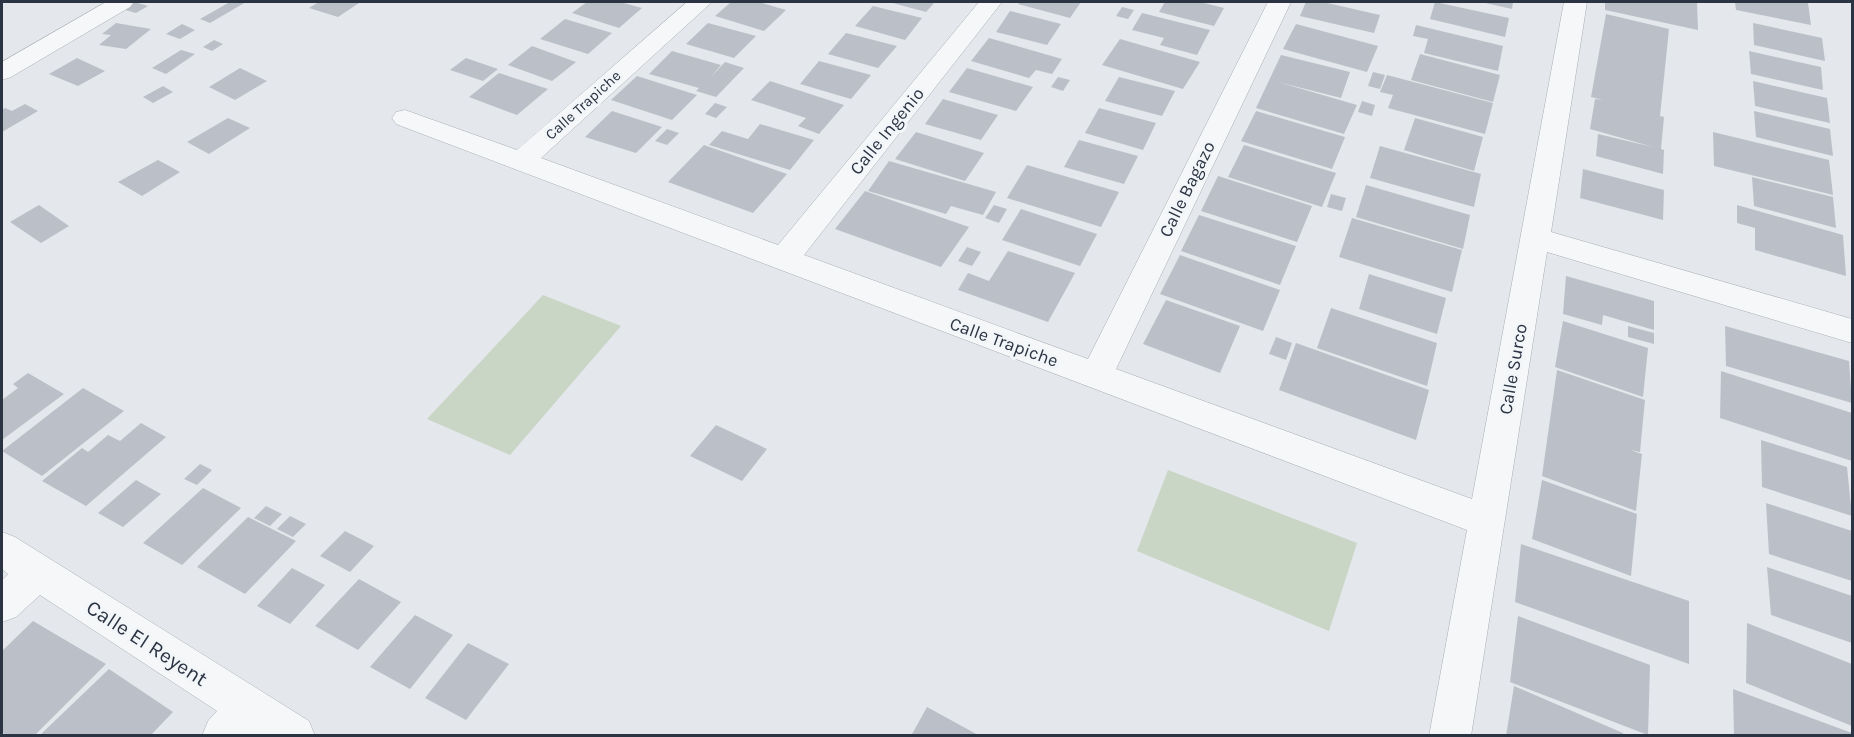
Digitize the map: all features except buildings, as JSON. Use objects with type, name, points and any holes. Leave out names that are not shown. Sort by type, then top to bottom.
[{"type":"street","points":[[2,72],[122,2]]},
{"type":"street","name":"Calle Trapiche","points":[[521,161],[700,2]]},
{"type":"street","name":"Calle Ingenio","points":[[783,260],[991,2]]},
{"type":"street","name":"Calle Bagazo","points":[[1096,376],[1280,2]]},
{"type":"street","name":"Calle Surco","points":[[1450,735],[1575,2]]},
{"type":"street","name":"Calle Trapiche","points":[[405,118],[1487,521]]},
{"type":"street","points":[[1535,238],[1852,331]]},
{"type":"street","name":"Calle El Reyent","points":[[2,549],[38,572],[236,722],[294,735]]},
{"type":"street","points":[[2,604],[38,572]]},
{"type":"green space","points":[[543,295],[621,326],[510,455],[427,419]]},
{"type":"green space","points":[[1168,470],[1357,543],[1329,631],[1137,551]]}]
